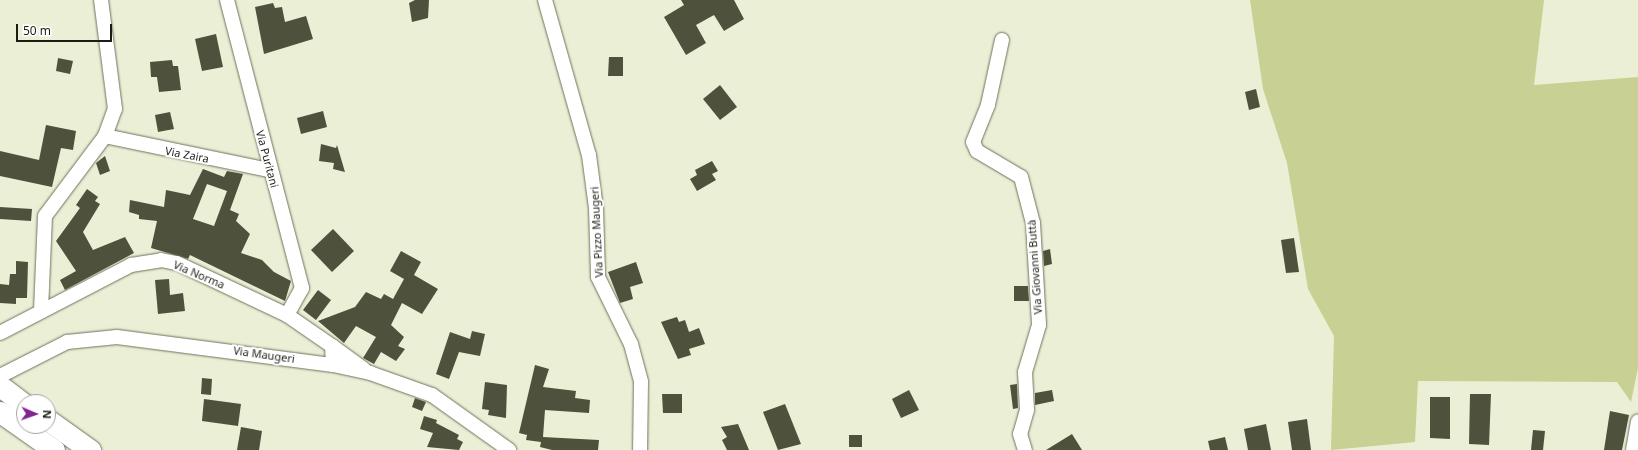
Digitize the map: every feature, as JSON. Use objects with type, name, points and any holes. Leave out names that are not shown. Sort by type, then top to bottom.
[{"type":"highway","points":[[2,380],[16,395]]},
{"type":"highway","points":[[0,412],[54,450]]},
{"type":"highway","points":[[56,426],[90,450]]},
{"type":"street","points":[[41,311],[45,216],[105,136],[116,109],[101,0]]},
{"type":"street","name":"Via Puritani","points":[[227,0],[269,170],[302,288],[287,316]]},
{"type":"street","name":"Via Pizzo Maugeri","points":[[545,0],[589,154],[596,208],[598,277],[631,344],[640,375],[638,446]]},
{"type":"street","name":"Via Giovanni Buttà","points":[[1002,40],[988,105],[973,142],[977,151],[1021,177],[1033,222],[1039,325],[1025,372],[1027,410],[1020,434],[1025,450]]},
{"type":"street","name":"Via Zaira","points":[[105,136],[269,170]]},
{"type":"street","name":"Via Norma","points":[[0,333],[131,265],[161,260],[177,263],[287,316],[370,373]]},
{"type":"street","name":"Via Maugeri","points":[[2,380],[67,342],[117,336],[333,365],[370,373],[452,406],[510,450]]},
{"type":"street","points":[[332,346],[333,365]]},
{"type":"street","points":[[1633,450],[1638,421]]},
{"type":"green space","points":[[1250,0],[1544,0],[1534,85],[1638,77],[1638,368],[1631,402],[1617,382],[1418,381],[1415,442],[1331,450],[1334,336],[1308,289],[1287,163],[1263,89]]},
{"type":"building","points":[[415,0],[429,0],[428,18],[412,22],[409,3]]},
{"type":"building","points":[[681,0],[734,0],[744,19],[724,31],[714,15],[696,25],[706,43],[686,55],[664,17],[684,5]]},
{"type":"building","points":[[273,3],[275,8],[282,7],[285,22],[306,16],[313,39],[264,54],[255,7]]},
{"type":"building","points":[[216,34],[223,67],[202,71],[195,39]]},
{"type":"building","points":[[609,57],[623,57],[623,76],[608,76]]},
{"type":"building","points":[[58,58],[73,61],[70,74],[56,71]]},
{"type":"building","points":[[172,60],[173,66],[178,66],[181,90],[159,92],[157,77],[151,77],[150,62]]},
{"type":"building","points":[[720,85],[737,107],[720,120],[703,99]]},
{"type":"building","points":[[1256,89],[1260,107],[1249,110],[1245,92]]},
{"type":"building","points":[[323,111],[327,127],[301,134],[297,118]]},
{"type":"building","points":[[170,112],[174,129],[158,132],[155,115]]},
{"type":"building","points":[[46,125],[76,131],[73,150],[61,148],[52,187],[0,176],[0,151],[39,160]]},
{"type":"building","points":[[321,144],[336,148],[337,145],[345,172],[333,169],[334,163],[319,161]]},
{"type":"building","points":[[105,156],[110,171],[100,175],[96,163]]},
{"type":"building","points":[[712,161],[718,171],[712,174],[716,180],[697,191],[690,179],[697,175],[695,170]]},
{"type":"building","points":[[203,169],[224,177],[227,171],[243,174],[230,210],[239,214],[236,221],[250,234],[241,253],[262,260],[274,272],[291,281],[285,301],[190,255],[188,259],[151,248],[157,221],[139,219],[139,215],[129,212],[130,200],[164,207],[166,190],[190,195]],"holes":[[[207,184],[227,191],[214,226],[193,219]]]},
{"type":"building","points":[[87,189],[98,197],[95,201],[100,204],[83,232],[93,250],[125,237],[134,253],[65,290],[60,280],[76,271],[56,241],[80,208],[76,205]]},
{"type":"building","points":[[0,207],[32,209],[31,221],[0,219]]},
{"type":"building","points":[[333,229],[354,251],[332,272],[311,250]]},
{"type":"building","points":[[1294,238],[1299,272],[1286,273],[1281,240]]},
{"type":"building","points":[[1050,249],[1052,264],[1044,266],[1043,251]]},
{"type":"building","points":[[401,251],[421,262],[414,275],[438,289],[422,314],[402,303],[391,325],[404,337],[398,346],[405,349],[396,361],[381,352],[374,364],[363,358],[376,337],[356,326],[344,343],[318,321],[355,307],[366,292],[381,299],[384,294],[393,299],[404,279],[390,271]]},
{"type":"building","points":[[16,261],[28,262],[27,298],[16,298],[16,304],[0,303],[0,284],[9,285],[10,274],[16,274]]},
{"type":"building","points":[[636,262],[643,283],[630,287],[633,299],[620,303],[608,272]]},
{"type":"building","points":[[169,279],[170,295],[183,293],[185,311],[158,314],[155,280]]},
{"type":"building","points":[[1014,286],[1028,286],[1029,301],[1014,301]]},
{"type":"building","points":[[318,290],[331,300],[316,320],[303,310]]},
{"type":"building","points":[[677,317],[679,322],[685,320],[689,332],[699,328],[705,344],[689,349],[691,355],[678,359],[661,322]]},
{"type":"building","points":[[472,331],[485,334],[480,356],[459,352],[449,379],[436,374],[450,332],[470,339]]},
{"type":"building","points":[[535,365],[549,369],[543,387],[576,391],[575,398],[590,400],[589,413],[545,410],[543,437],[599,440],[598,450],[552,450],[540,447],[541,442],[526,440],[527,435],[519,433]]},
{"type":"building","points":[[202,378],[212,379],[211,395],[201,394]]},
{"type":"building","points":[[485,382],[507,385],[506,418],[488,415],[489,410],[482,409]]},
{"type":"building","points":[[1017,384],[1018,408],[1013,409],[1010,385]]},
{"type":"building","points":[[909,390],[919,410],[901,418],[892,399]]},
{"type":"building","points":[[1052,390],[1054,401],[1035,405],[1035,393]]},
{"type":"building","points":[[662,394],[682,394],[682,413],[663,413]]},
{"type":"building","points":[[1470,394],[1491,394],[1489,445],[1469,444]]},
{"type":"building","points":[[1430,397],[1450,397],[1450,439],[1430,438]]},
{"type":"building","points":[[415,398],[426,402],[422,411],[412,407]]},
{"type":"building","points":[[204,399],[241,404],[238,426],[202,421]]},
{"type":"building","points":[[785,404],[801,444],[778,450],[763,412]]},
{"type":"building","points":[[1610,411],[1629,415],[1622,450],[1604,450]]},
{"type":"building","points":[[424,416],[437,420],[436,423],[459,435],[457,439],[463,442],[459,450],[427,447],[433,433],[420,429]]},
{"type":"building","points":[[1307,419],[1311,450],[1292,450],[1288,422]]},
{"type":"building","points":[[738,424],[749,450],[727,450],[722,440],[727,437],[721,427]]},
{"type":"building","points":[[1266,424],[1271,450],[1248,450],[1244,429]]},
{"type":"building","points":[[241,427],[262,431],[259,450],[237,450]]},
{"type":"building","points":[[1533,430],[1545,431],[1543,450],[1531,450]]},
{"type":"building","points":[[1072,434],[1082,450],[1046,450]]},
{"type":"building","points":[[849,435],[862,435],[862,447],[849,447]]},
{"type":"building","points":[[1225,437],[1228,450],[1210,450],[1208,441]]}]
